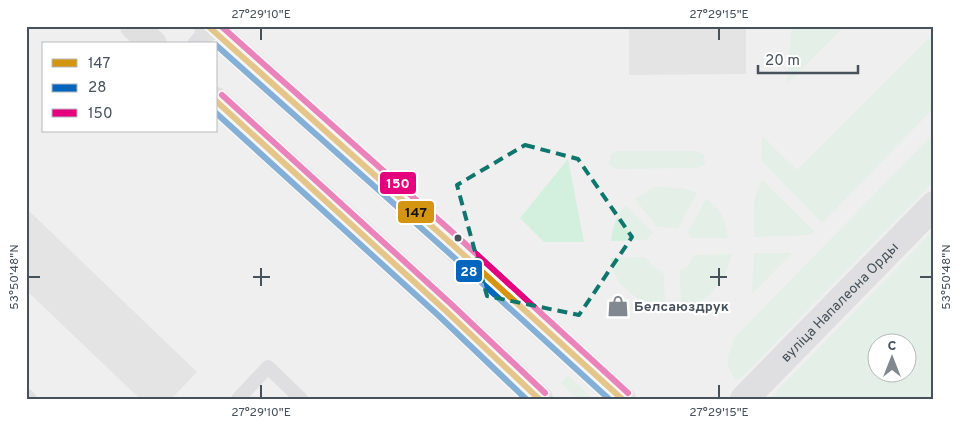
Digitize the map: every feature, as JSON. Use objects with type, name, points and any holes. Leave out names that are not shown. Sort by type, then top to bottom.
[{"type":"main road","points":[[134,26],[151,42]]},
{"type":"main road","points":[[205,31],[218,42]]},
{"type":"main road","points":[[218,42],[432,226],[622,399]]},
{"type":"main road","points":[[218,103],[445,310],[539,399]]},
{"type":"street","name":"вуліца Напалеона Орды","points":[[744,399],[934,205]]},
{"type":"lane","points":[[238,399],[268,367],[301,399]]},
{"type":"lane","points":[[26,395],[30,399]]},
{"type":"highlighted area","points":[[525,145],[578,159],[632,237],[579,315],[487,296],[457,185]]},
{"type":"green space","points":[[792,26],[845,26],[786,85]]},
{"type":"green space","points":[[934,33],[934,108],[822,223],[761,160],[762,136],[797,170]]},
{"type":"green space","points":[[934,133],[934,181],[744,375],[736,380],[728,364],[730,349],[735,337]]},
{"type":"green space","points":[[616,151],[696,151],[704,155],[705,164],[698,168],[615,169],[609,164],[610,155]]},
{"type":"green space","points":[[568,159],[584,242],[544,242],[520,218]]},
{"type":"green space","points":[[762,180],[814,231],[810,235],[754,237],[754,204]]},
{"type":"green space","points":[[652,188],[682,188],[697,193],[678,228],[657,227],[635,199]]},
{"type":"green space","points":[[706,199],[716,207],[722,216],[728,238],[690,238],[688,232]]},
{"type":"green space","points":[[625,205],[653,233],[646,240],[611,241],[615,222]]},
{"type":"green space","points":[[934,230],[934,399],[771,399],[779,389]]},
{"type":"green space","points":[[754,253],[792,253],[752,294]]},
{"type":"green space","points":[[732,254],[725,276],[710,294],[700,302],[681,307],[680,271],[688,266],[694,255]]},
{"type":"green space","points":[[645,257],[664,274],[665,308],[649,308],[620,284],[614,273],[610,258]]},
{"type":"green space","points":[[568,375],[593,399],[578,399],[561,383]]},
{"type":"building","points":[[629,26],[739,26],[739,29],[746,29],[746,74],[629,75]]},
{"type":"building","points":[[26,208],[197,372],[171,399],[140,399],[26,290]]},
{"type":"transit line","name":"147","points":[[208,26],[622,399]]},
{"type":"transit line","name":"150","points":[[221,26],[460,239],[628,393]]},
{"type":"transit line","name":"28","points":[[218,47],[609,399]]},
{"type":"transit line","name":"150","points":[[222,95],[451,304],[545,393]]},
{"type":"transit line","name":"147","points":[[218,103],[445,310],[539,399]]},
{"type":"transit line","name":"28","points":[[218,115],[439,316],[526,399]]},
{"type":"place","name":"Белсаюздрук","points":[[618,306]]}]
